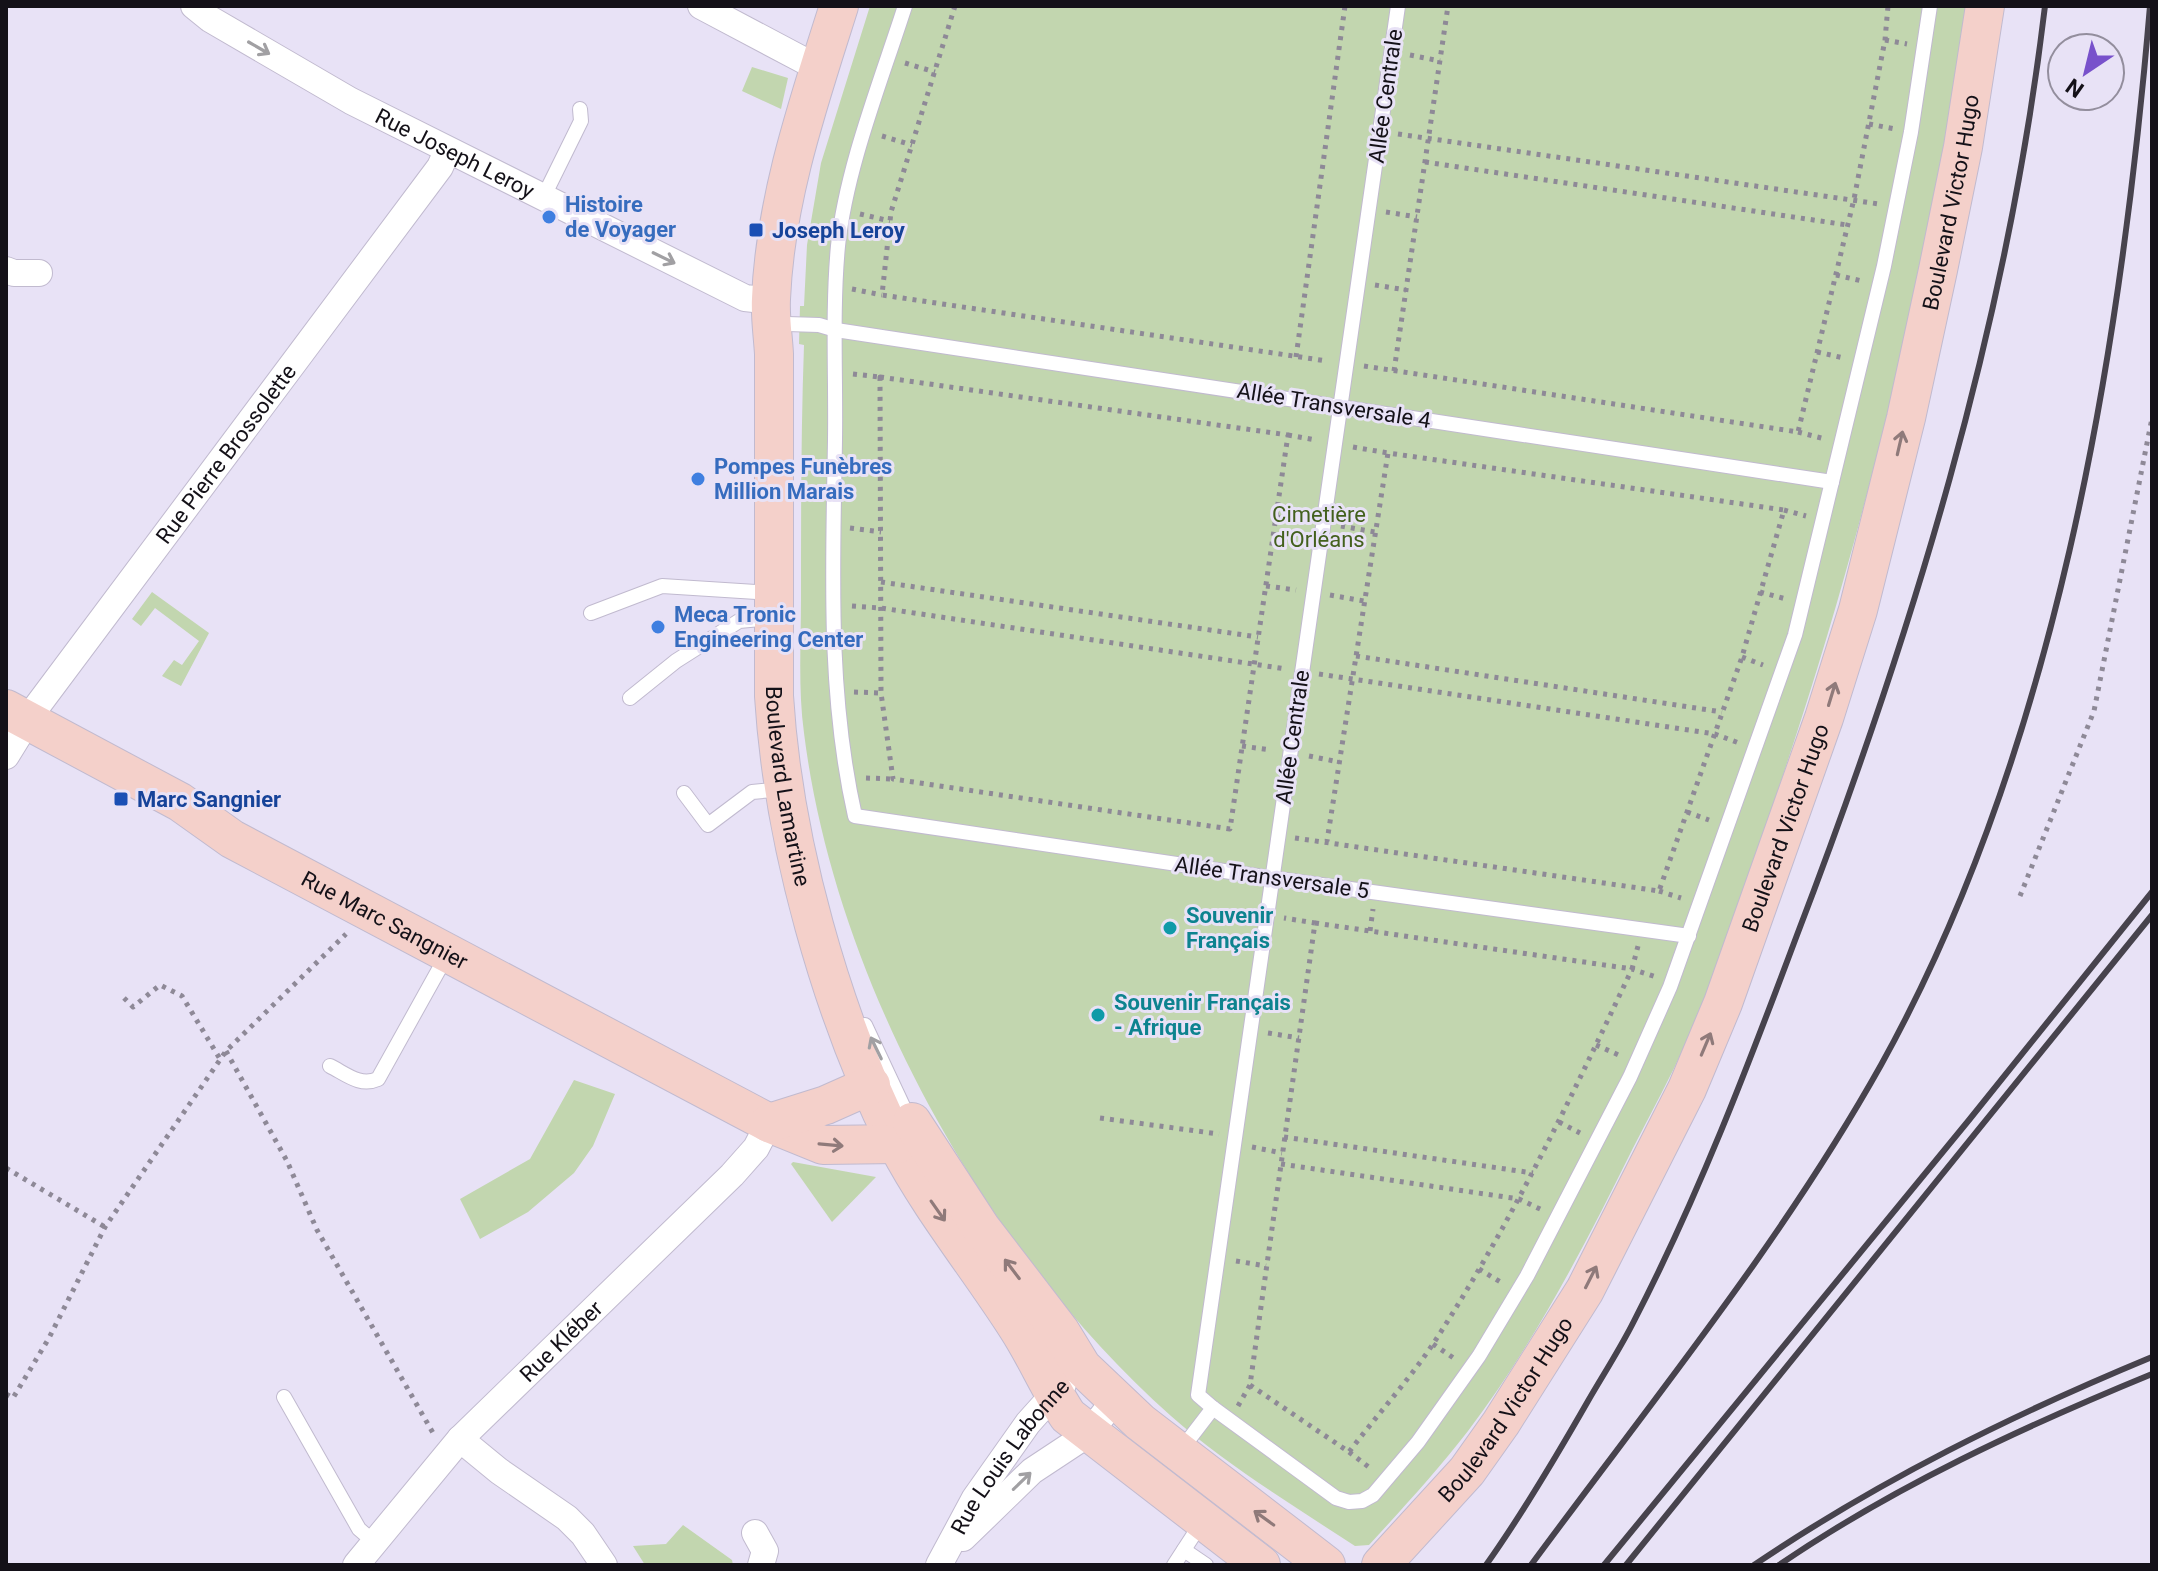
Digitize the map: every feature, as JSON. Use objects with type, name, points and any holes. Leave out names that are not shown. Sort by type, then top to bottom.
[{"type":"street","name":"Rue Joseph Leroy","points":[[194,6],[210,19],[351,101],[745,298],[779,312]]},
{"type":"street","points":[[701,6],[820,69]]},
{"type":"street","name":"Boulevard Lamartine","points":[[842,6],[795,153],[778,239],[779,312],[774,370],[773,605],[777,749],[801,871],[824,960],[871,1085],[903,1131],[1060,1331],[1082,1367],[1115,1400],[1326,1565]]},
{"type":"street","name":"Boulevard Victor Hugo","points":[[1381,1565],[1467,1471],[1585,1290],[1687,1089],[1723,1003],[1824,718],[1861,597],[1896,460],[1938,270],[1963,147],[1985,6]]},
{"type":"street","name":"Rue Pierre Brossolette","points":[[6,756],[17,714],[440,167],[447,151]]},
{"type":"street","points":[[6,270],[39,273]]},
{"type":"street","name":"Rue Marc Sangnier","points":[[17,714],[180,802],[232,839],[769,1123],[823,1145],[903,1131]]},
{"type":"street","points":[[769,1123],[826,1105],[871,1085]]},
{"type":"street","name":"Rue Kléber","points":[[356,1565],[450,1442],[732,1175],[756,1148],[769,1123]]},
{"type":"street","name":"Boulevard Lamartine","points":[[903,1131],[930,1199],[1029,1345],[1053,1394],[1068,1416],[1124,1460],[1186,1494],[1282,1565]]},
{"type":"street","name":"Rue Louis Labonne","points":[[942,1560],[975,1498],[1028,1423],[1082,1367]]},
{"type":"street","points":[[1088,1434],[1115,1400]]},
{"type":"street","name":"Rue Louis Labonne","points":[[942,1560],[1032,1471],[1088,1434]]},
{"type":"street","points":[[450,1442],[567,1518],[583,1534],[604,1565]]},
{"type":"street","name":"Boulevard Lamartine","points":[[1124,1460],[1193,1536],[1261,1565]]},
{"type":"street","points":[[755,1533],[765,1551],[761,1565]]},
{"type":"lane","points":[[835,941],[814,883],[789,762],[778,608],[779,288],[812,116],[842,6]]},
{"type":"lane","points":[[833,605],[838,245],[850,181],[905,6]]},
{"type":"lane","name":"Allée Centrale","points":[[1213,1408],[1198,1395],[1398,6]]},
{"type":"lane","points":[[1180,1451],[1213,1408],[1336,1498],[1349,1502],[1362,1501],[1373,1495],[1418,1442],[1470,1370],[1527,1276],[1630,1077],[1672,983],[1795,635],[1884,266],[1911,132],[1930,6]]},
{"type":"lane","points":[[543,198],[581,121],[580,109]]},
{"type":"lane","name":"Allée Transversale 4","points":[[779,312],[836,330],[1832,482]]},
{"type":"lane","points":[[591,613],[662,586],[773,605]]},
{"type":"lane","points":[[630,698],[676,661],[739,621],[773,605]]},
{"type":"lane","name":"Allée Transversale 5","points":[[833,605],[836,704],[843,767],[855,816],[1689,936]]},
{"type":"lane","points":[[684,793],[708,825],[752,792],[784,789]]},
{"type":"lane","points":[[330,1066],[359,1082],[370,1083],[378,1079],[447,954]]},
{"type":"lane","points":[[860,1012],[903,1131]]},
{"type":"lane","points":[[284,1397],[359,1529],[374,1542]]},
{"type":"lane","points":[[1174,1565],[1193,1536]]},
{"type":"lane","points":[[1193,1536],[1206,1565]]},
{"type":"path","points":[[882,295],[890,221],[955,6]]},
{"type":"path","points":[[1296,357],[1345,6]]},
{"type":"path","points":[[1394,371],[1448,6]]},
{"type":"path","points":[[837,286],[1798,432],[1854,199],[1885,40],[1888,6]]},
{"type":"path","points":[[1391,51],[1440,61]]},
{"type":"path","points":[[889,59],[935,72]]},
{"type":"path","points":[[1379,131],[1854,199]]},
{"type":"path","points":[[866,132],[912,145]]},
{"type":"path","points":[[1425,162],[1848,226]]},
{"type":"path","points":[[1368,209],[1417,217]]},
{"type":"path","points":[[845,211],[890,221]]},
{"type":"path","points":[[1358,282],[1406,290]]},
{"type":"path","points":[[836,372],[1288,435],[1388,453],[1784,510],[1742,657],[1659,891],[1277,836]]},
{"type":"path","points":[[880,377],[881,693],[893,779],[1230,829],[1288,435]]},
{"type":"path","points":[[2020,896],[2094,711],[2152,418]]},
{"type":"path","points":[[1327,841],[1388,453]]},
{"type":"path","points":[[1276,517],[1375,532]]},
{"type":"path","points":[[834,526],[881,532]]},
{"type":"path","points":[[881,582],[1258,637]]},
{"type":"path","points":[[1266,586],[1364,601]]},
{"type":"path","points":[[833,605],[881,608],[1715,734]]},
{"type":"path","points":[[1356,656],[1723,712]]},
{"type":"path","points":[[1242,746],[1339,762]]},
{"type":"path","points":[[1266,915],[1632,969],[1672,983]]},
{"type":"path","points":[[1229,1420],[1250,1385],[1315,923]]},
{"type":"path","points":[[6,1394],[13,1398],[49,1338],[105,1227],[220,1059],[350,930]]},
{"type":"path","points":[[1349,1452],[1433,1344],[1519,1199],[1632,969]]},
{"type":"path","points":[[124,998],[133,1007],[160,985],[182,996],[220,1059]]},
{"type":"path","points":[[1250,1029],[1299,1038]]},
{"type":"path","points":[[226,1051],[287,1161],[317,1230],[450,1442]]},
{"type":"path","points":[[1100,1118],[1234,1140],[1282,1153]]},
{"type":"path","points":[[1284,1137],[1533,1173]]},
{"type":"path","points":[[1281,1164],[1519,1199]]},
{"type":"path","points":[[6,1168],[105,1227]]},
{"type":"path","points":[[1217,1258],[1266,1266]]},
{"type":"path","points":[[1250,1385],[1349,1452],[1385,1481]]},
{"type":"green space","name":"Cimetière d'Orléans","points":[[870,6],[1966,6],[1933,205],[1865,500],[1809,694],[1711,981],[1667,1082],[1537,1329],[1468,1431],[1369,1545],[1355,1546],[1260,1484],[1192,1434],[1103,1349],[1039,1274],[981,1192],[929,1105],[884,1014],[848,921],[821,827],[802,716],[804,345],[799,344],[807,245],[821,163]]},
{"type":"green space","points":[[752,67],[788,78],[781,109],[742,91]]},
{"type":"green space","points":[[152,592],[209,633],[181,686],[162,676],[174,660],[182,665],[199,641],[155,608],[141,626],[132,619]]},
{"type":"green space","points":[[574,1080],[615,1094],[593,1146],[574,1173],[528,1212],[480,1239],[460,1199],[530,1159]]},
{"type":"green space","points":[[791,1164],[876,1177],[832,1222]]},
{"type":"green space","points":[[683,1525],[732,1560],[733,1565],[645,1565],[633,1546],[666,1544]]},
{"type":"railway","points":[[1486,1565],[1564,1443],[1623,1342],[1657,1274],[1741,1082],[1839,822],[1916,594],[1980,361],[2028,125],[2045,6]]},
{"type":"railway","points":[[1531,1565],[1714,1320],[1842,1131],[1881,1065],[1941,944],[1992,817],[2035,685],[2070,550],[2098,414],[2120,277],[2150,6]]},
{"type":"railway","points":[[1604,1565],[2152,892]]},
{"type":"railway","points":[[1626,1565],[2152,915]]},
{"type":"railway","points":[[1754,1565],[1898,1477],[2048,1402],[2152,1357]]},
{"type":"railway","points":[[1779,1565],[1914,1484],[2056,1415],[2152,1374]]},
{"type":"place","name":"Histoire de Voyager","points":[[549,217]]},
{"type":"place","name":"Joseph Leroy","points":[[756,230]]},
{"type":"place","name":"Pompes Funèbres Million Marais","points":[[698,479]]},
{"type":"place","name":"Meca Tronic Engineering Center","points":[[658,627]]},
{"type":"place","name":"Marc Sangnier","points":[[121,799]]},
{"type":"place","name":"Souvenir Français","points":[[1170,928]]},
{"type":"place","name":"Souvenir Français - Afrique","points":[[1098,1015]]}]
